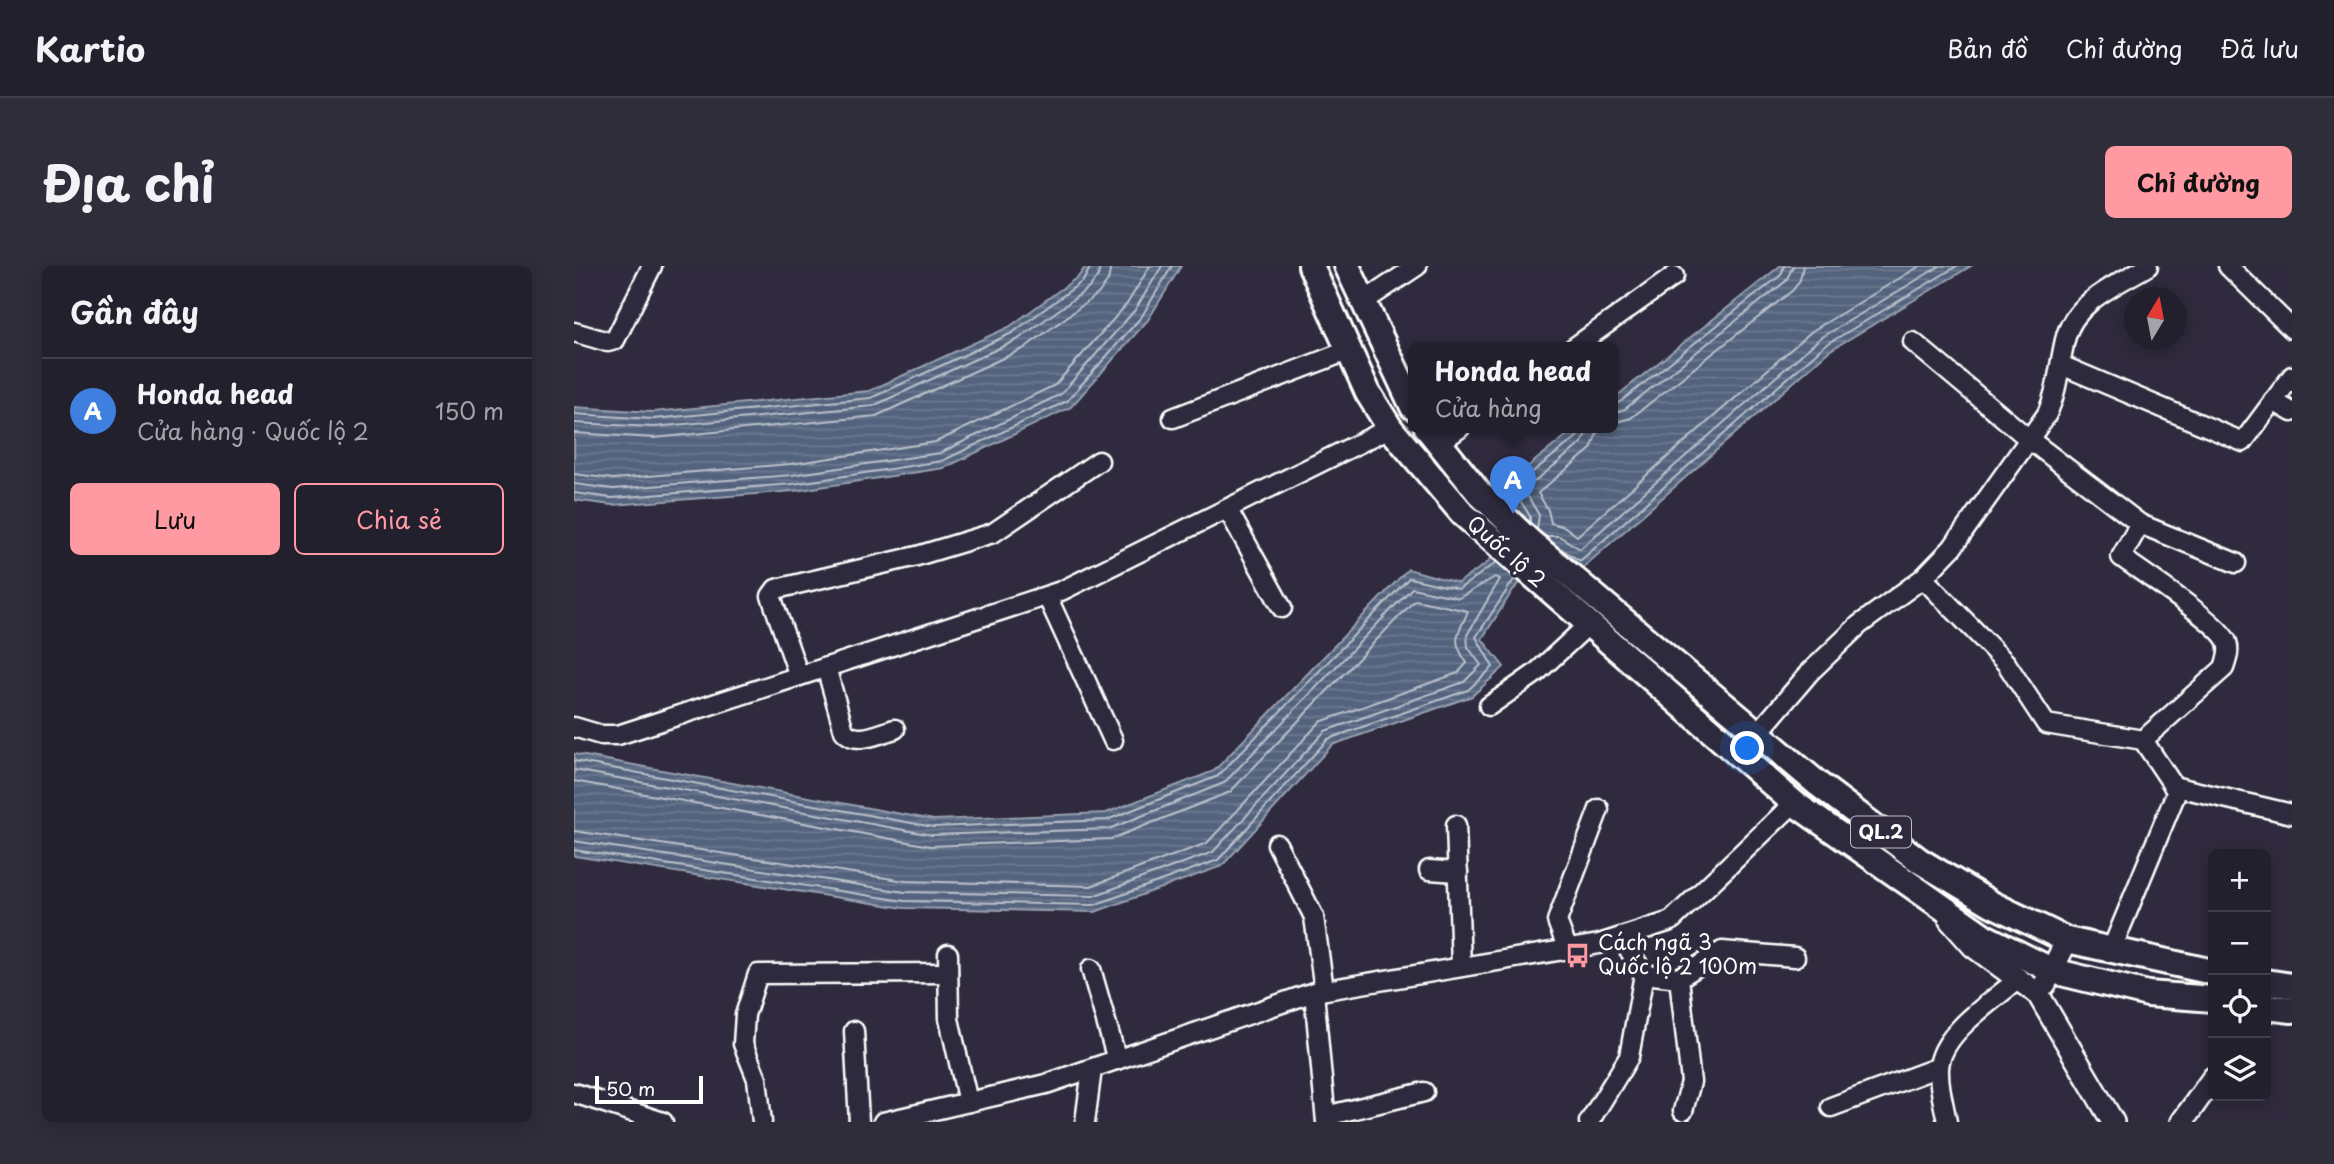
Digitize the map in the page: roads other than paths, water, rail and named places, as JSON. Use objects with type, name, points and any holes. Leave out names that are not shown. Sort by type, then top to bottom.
[{"type":"highway","name":"Quốc lộ 2","points":[[1311,266],[1346,351],[1390,428],[1462,514],[1585,620]]},
{"type":"highway","points":[[1348,266],[1408,396]]},
{"type":"highway","name":"Quốc lộ 2","points":[[1433,436],[1479,493],[1509,522],[1759,732]]},
{"type":"highway","name":"QL.2","points":[[1585,620],[1794,803],[1985,937],[2053,971],[2148,994],[2208,999]]},
{"type":"highway","name":"QL.2","points":[[1759,732],[1818,784],[1920,862],[1992,904],[2067,940],[2208,971]]},
{"type":"highway","points":[[2271,983],[2292,986]]},
{"type":"highway","points":[[2271,1008],[2292,1010]]},
{"type":"main road","points":[[1923,893],[1973,946],[2038,994],[2113,1122]]},
{"type":"main road","points":[[2038,994],[2053,971],[2067,940]]},
{"type":"main road","points":[[2182,1122],[2208,1085]]},
{"type":"street","points":[[574,331],[608,342],[615,340],[654,266]]},
{"type":"street","points":[[1363,302],[1417,266]]},
{"type":"street","points":[[1759,732],[1810,671],[1859,625],[1923,578],[1952,548],[2030,440],[2054,398],[2065,337],[2082,309],[2148,266]]},
{"type":"street","points":[[2228,266],[2292,329]]},
{"type":"street","points":[[1581,342],[1674,276]]},
{"type":"street","points":[[1913,342],[2030,440],[2140,524],[2236,563]]},
{"type":"street","points":[[1173,418],[1346,351]]},
{"type":"street","points":[[2061,365],[2243,442],[2292,376]]},
{"type":"street","points":[[2273,401],[2292,412]]},
{"type":"street","points":[[574,727],[601,735],[618,735],[1047,596],[1228,510],[1390,428]]},
{"type":"street","points":[[799,676],[771,596],[776,589],[917,556],[993,533],[1099,461]]},
{"type":"street","points":[[1228,510],[1282,608]]},
{"type":"street","points":[[2140,524],[2121,556],[2226,638],[2229,651],[2224,668],[2143,740]]},
{"type":"street","points":[[1923,578],[2006,663],[2046,724],[2143,740],[2177,791],[2111,951]]},
{"type":"street","points":[[1047,596],[1113,740]]},
{"type":"street","points":[[1489,706],[1536,673],[1585,620]]},
{"type":"street","points":[[826,667],[844,731],[848,736],[860,739],[895,729]]},
{"type":"street","points":[[2174,786],[2292,814]]},
{"type":"street","points":[[883,1122],[1046,1084],[1319,991],[1568,950],[1671,921],[1794,803]]},
{"type":"street","points":[[1568,950],[1557,920],[1599,809]]},
{"type":"street","points":[[1456,825],[1461,967]]},
{"type":"street","points":[[1278,844],[1314,918],[1326,1119],[1424,1092]]},
{"type":"street","points":[[1429,870],[1458,872]]},
{"type":"street","points":[[1590,1122],[1629,1057],[1644,974],[1621,937]]},
{"type":"street","points":[[1644,974],[1679,978],[1722,951],[1795,957]]},
{"type":"street","points":[[948,954],[949,1019],[968,1102]]},
{"type":"street","points":[[1091,969],[1117,1060]]},
{"type":"street","points":[[762,1122],[757,1079],[743,1044],[745,1015],[758,974],[948,973]]},
{"type":"street","points":[[1679,978],[1691,1082],[1683,1111]]},
{"type":"street","points":[[1947,1122],[1939,1067],[1944,1049],[1952,1035],[2017,980]]},
{"type":"street","points":[[854,1031],[859,1122]]},
{"type":"street","points":[[1831,1107],[1939,1067]]},
{"type":"street","points":[[1085,1122],[1092,1069]]},
{"type":"street","points":[[574,1093],[663,1122]]},
{"type":"water","points":[[1086,266],[1181,266],[1148,320],[1071,407],[944,468],[794,491],[612,505],[574,500],[574,407],[653,412],[869,391],[1009,327],[1079,276]]},
{"type":"water","points":[[1780,266],[1971,266],[1829,351],[1578,572],[1552,550],[1513,590],[1482,639],[1504,667],[1472,696],[1332,745],[1222,866],[1095,912],[904,908],[574,856],[574,754],[934,820],[1106,813],[1214,771],[1408,569],[1458,583],[1487,563],[1524,520],[1501,488],[1570,433],[1618,433],[1618,395]]},
{"type":"place","name":"Honda head","points":[[1513,514]]},
{"type":"place","name":"Cách ngã 3 Quốc lộ 2 100m","points":[[1578,955]]}]
